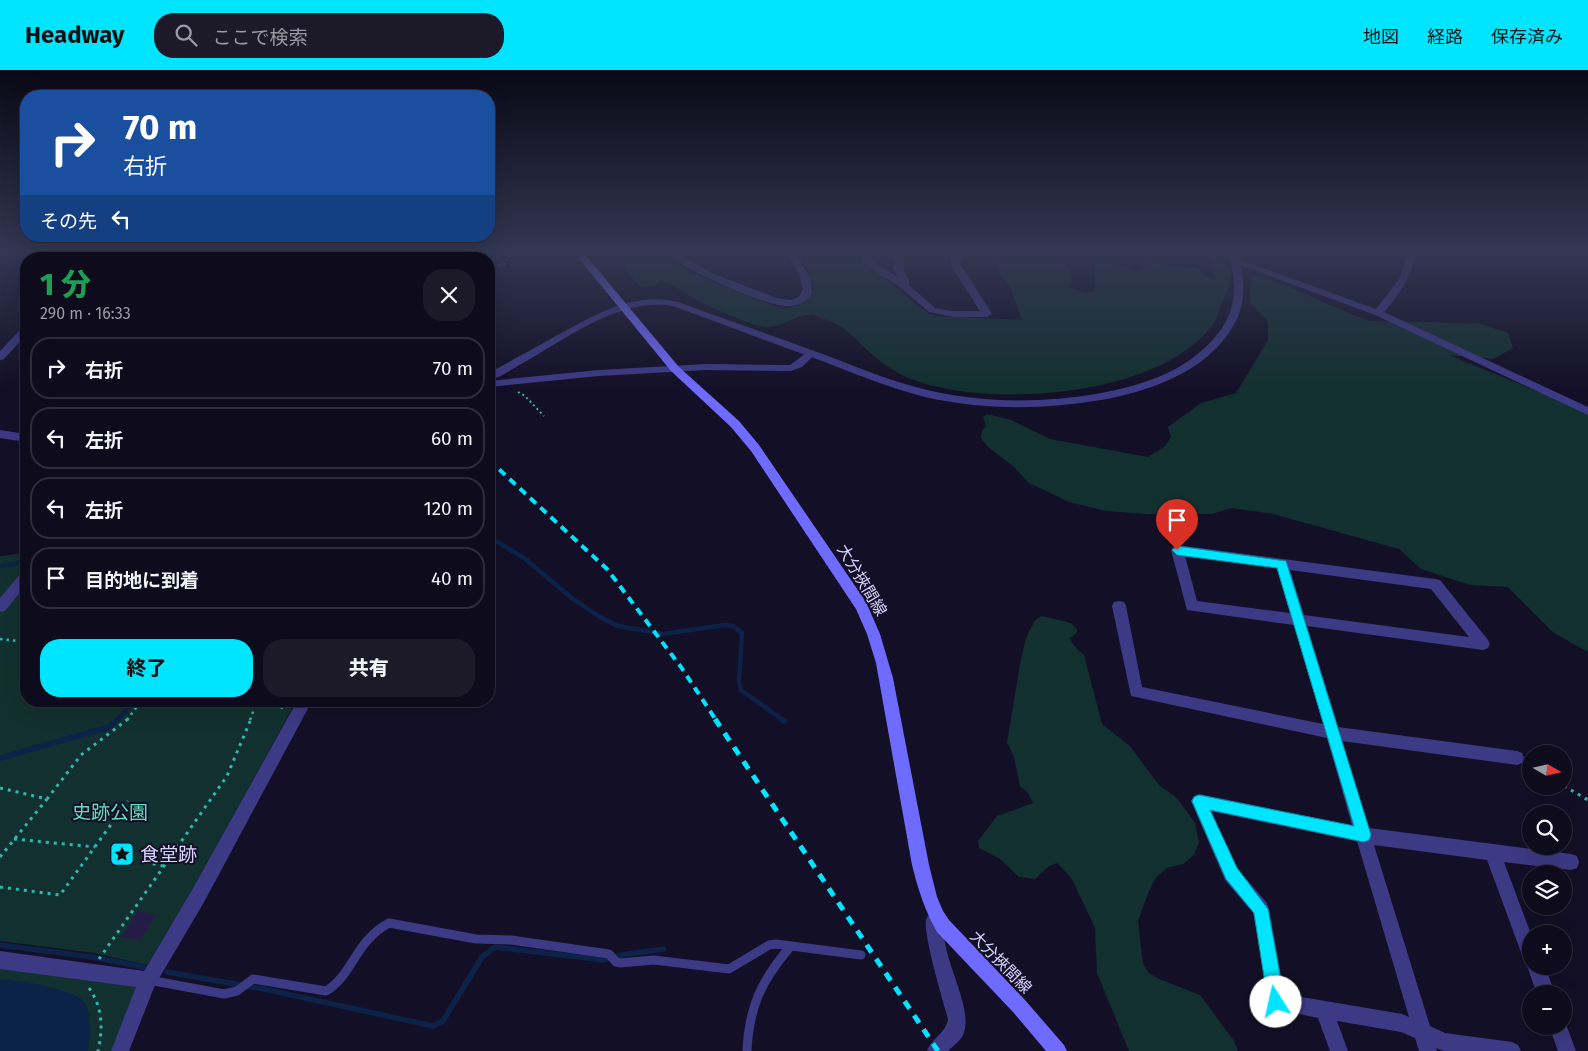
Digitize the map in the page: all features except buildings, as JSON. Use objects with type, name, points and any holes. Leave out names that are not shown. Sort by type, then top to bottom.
[{"type":"main road","name":"大分挾間線","points":[[614,297],[675,369],[734,424],[755,448],[776,476],[867,618],[885,669],[924,883],[938,919],[1020,1006],[1058,1051]]},
{"type":"street","points":[[764,297],[780,303],[789,304],[803,297]]},
{"type":"street","points":[[917,297],[932,310],[952,314],[987,314],[976,297]]},
{"type":"street","points":[[495,374],[622,307],[649,301],[669,302],[909,389],[968,400],[1004,403],[1052,403],[1095,398],[1123,392],[1147,385],[1178,372],[1200,358],[1220,340],[1229,327],[1239,297]]},
{"type":"street","points":[[1337,297],[1378,313],[1588,411]]},
{"type":"street","points":[[1378,313],[1393,297]]},
{"type":"street","points":[[0,356],[20,335]]},
{"type":"street","points":[[495,383],[599,373],[706,366],[794,368],[810,353]]},
{"type":"street","points":[[0,434],[20,437]]},
{"type":"street","points":[[1177,550],[1435,584],[1483,644],[1299,620],[1192,606],[1177,550]]},
{"type":"street","points":[[1282,564],[1428,1051]]},
{"type":"street","points":[[0,607],[20,583]]},
{"type":"street","points":[[1119,606],[1136,692],[1333,733],[1517,758]]},
{"type":"street","points":[[120,1051],[148,980],[197,898],[302,707]]},
{"type":"street","points":[[1510,1051],[1444,1042],[1402,1023],[1276,1002],[1260,909],[1232,874],[1199,801],[1364,835],[1571,862]]},
{"type":"street","points":[[1493,853],[1522,931]]},
{"type":"street","points":[[936,1051],[954,1031],[957,1019],[936,942],[934,922],[938,919]]},
{"type":"street","points":[[0,960],[148,980]]},
{"type":"street","points":[[1324,1010],[1339,1051]]},
{"type":"street","points":[[1561,1035],[1566,1051]]},
{"type":"lane","points":[[148,980],[224,994],[237,991],[248,982],[260,979],[322,991],[331,990],[368,937],[389,923],[476,939],[511,940],[614,959],[654,960],[729,969],[769,946],[776,944],[861,955]]},
{"type":"lane","points":[[746,1051],[749,1018],[758,990],[790,947]]},
{"type":"path","points":[[508,382],[544,416]]},
{"type":"path","points":[[0,639],[20,641]]},
{"type":"path","points":[[0,857],[78,758],[90,747],[122,726],[135,714],[139,707]]},
{"type":"path","points":[[103,952],[163,866],[202,815],[227,776],[255,707]]},
{"type":"path","points":[[0,788],[47,799]]},
{"type":"path","points":[[1572,791],[1588,800]]},
{"type":"path","points":[[0,887],[60,895],[128,801]]},
{"type":"path","points":[[14,839],[94,847]]},
{"type":"path","points":[[145,862],[163,866]]},
{"type":"path","points":[[90,972],[87,978],[88,987],[96,996],[102,1014],[102,1033],[98,1051]]},
{"type":"green space","points":[[691,297],[751,297],[782,309],[798,306],[807,297],[906,297],[926,312],[935,316],[1022,320],[1014,297],[1225,297],[1216,319],[1210,328],[1185,351],[1151,369],[1112,382],[1069,391],[1025,394],[983,393],[944,388],[911,379],[893,370],[877,358],[842,327],[814,315],[800,317],[774,327],[759,326]]},
{"type":"green space","points":[[1250,297],[1311,297],[1369,321],[1478,323],[1508,333],[1513,348],[1493,359],[1449,355],[1588,412],[1588,652],[1554,633],[1508,587],[1470,585],[1421,569],[1399,549],[1273,514],[1231,508],[1212,514],[1146,514],[1106,511],[1069,502],[1029,483],[1013,466],[988,447],[981,438],[982,431],[986,426],[983,417],[987,414],[1011,420],[1050,439],[1148,457],[1165,446],[1171,437],[1168,427],[1201,403],[1236,393],[1268,340],[1268,322],[1249,302]]},
{"type":"green space","name":"史跡公園","points":[[20,554],[20,707],[293,707],[190,896],[147,965],[94,953],[0,941],[0,556]]},
{"type":"green space","points":[[1042,616],[1071,623],[1077,629],[1077,633],[1070,638],[1074,646],[1084,655],[1102,724],[1130,746],[1159,785],[1177,798],[1195,823],[1199,842],[1194,855],[1183,864],[1167,868],[1156,877],[1147,896],[1138,921],[1143,964],[1149,973],[1159,979],[1200,995],[1234,1041],[1238,1051],[1129,1051],[1097,973],[1095,928],[1072,879],[1057,863],[1049,866],[1035,879],[1019,877],[1000,859],[979,848],[978,841],[997,816],[1033,803],[1028,793],[1020,786],[1014,757],[1007,742],[1026,638],[1035,620]]},
{"type":"green space","points":[[0,965],[140,984],[114,1051],[0,1051]]},
{"type":"water","points":[[0,979],[58,989],[70,993],[84,1002],[89,1019],[88,1051],[0,1051]]},
{"type":"waterway","points":[[495,541],[524,558],[573,599],[600,617],[618,626],[663,634],[725,625],[733,626],[742,633],[739,681],[741,690],[783,720]]},
{"type":"waterway","points":[[0,566],[20,563]]},
{"type":"waterway","points":[[116,720],[128,707]]},
{"type":"waterway","points":[[0,758],[109,727],[118,719]]},
{"type":"waterway","points":[[0,945],[92,957],[143,967]]},
{"type":"waterway","points":[[167,972],[264,989],[433,1026],[443,1021],[482,957],[495,947],[603,960],[627,954],[664,949]]},
{"type":"railway","points":[[495,466],[607,569],[681,667],[716,720]]},
{"type":"railway","points":[[715,719],[938,1051]]},
{"type":"place","name":"食堂跡","points":[[122,854]]},
{"type":"route","points":[[1177,550],[1282,564],[1364,835],[1199,801],[1232,874],[1260,909],[1276,1002]]}]
